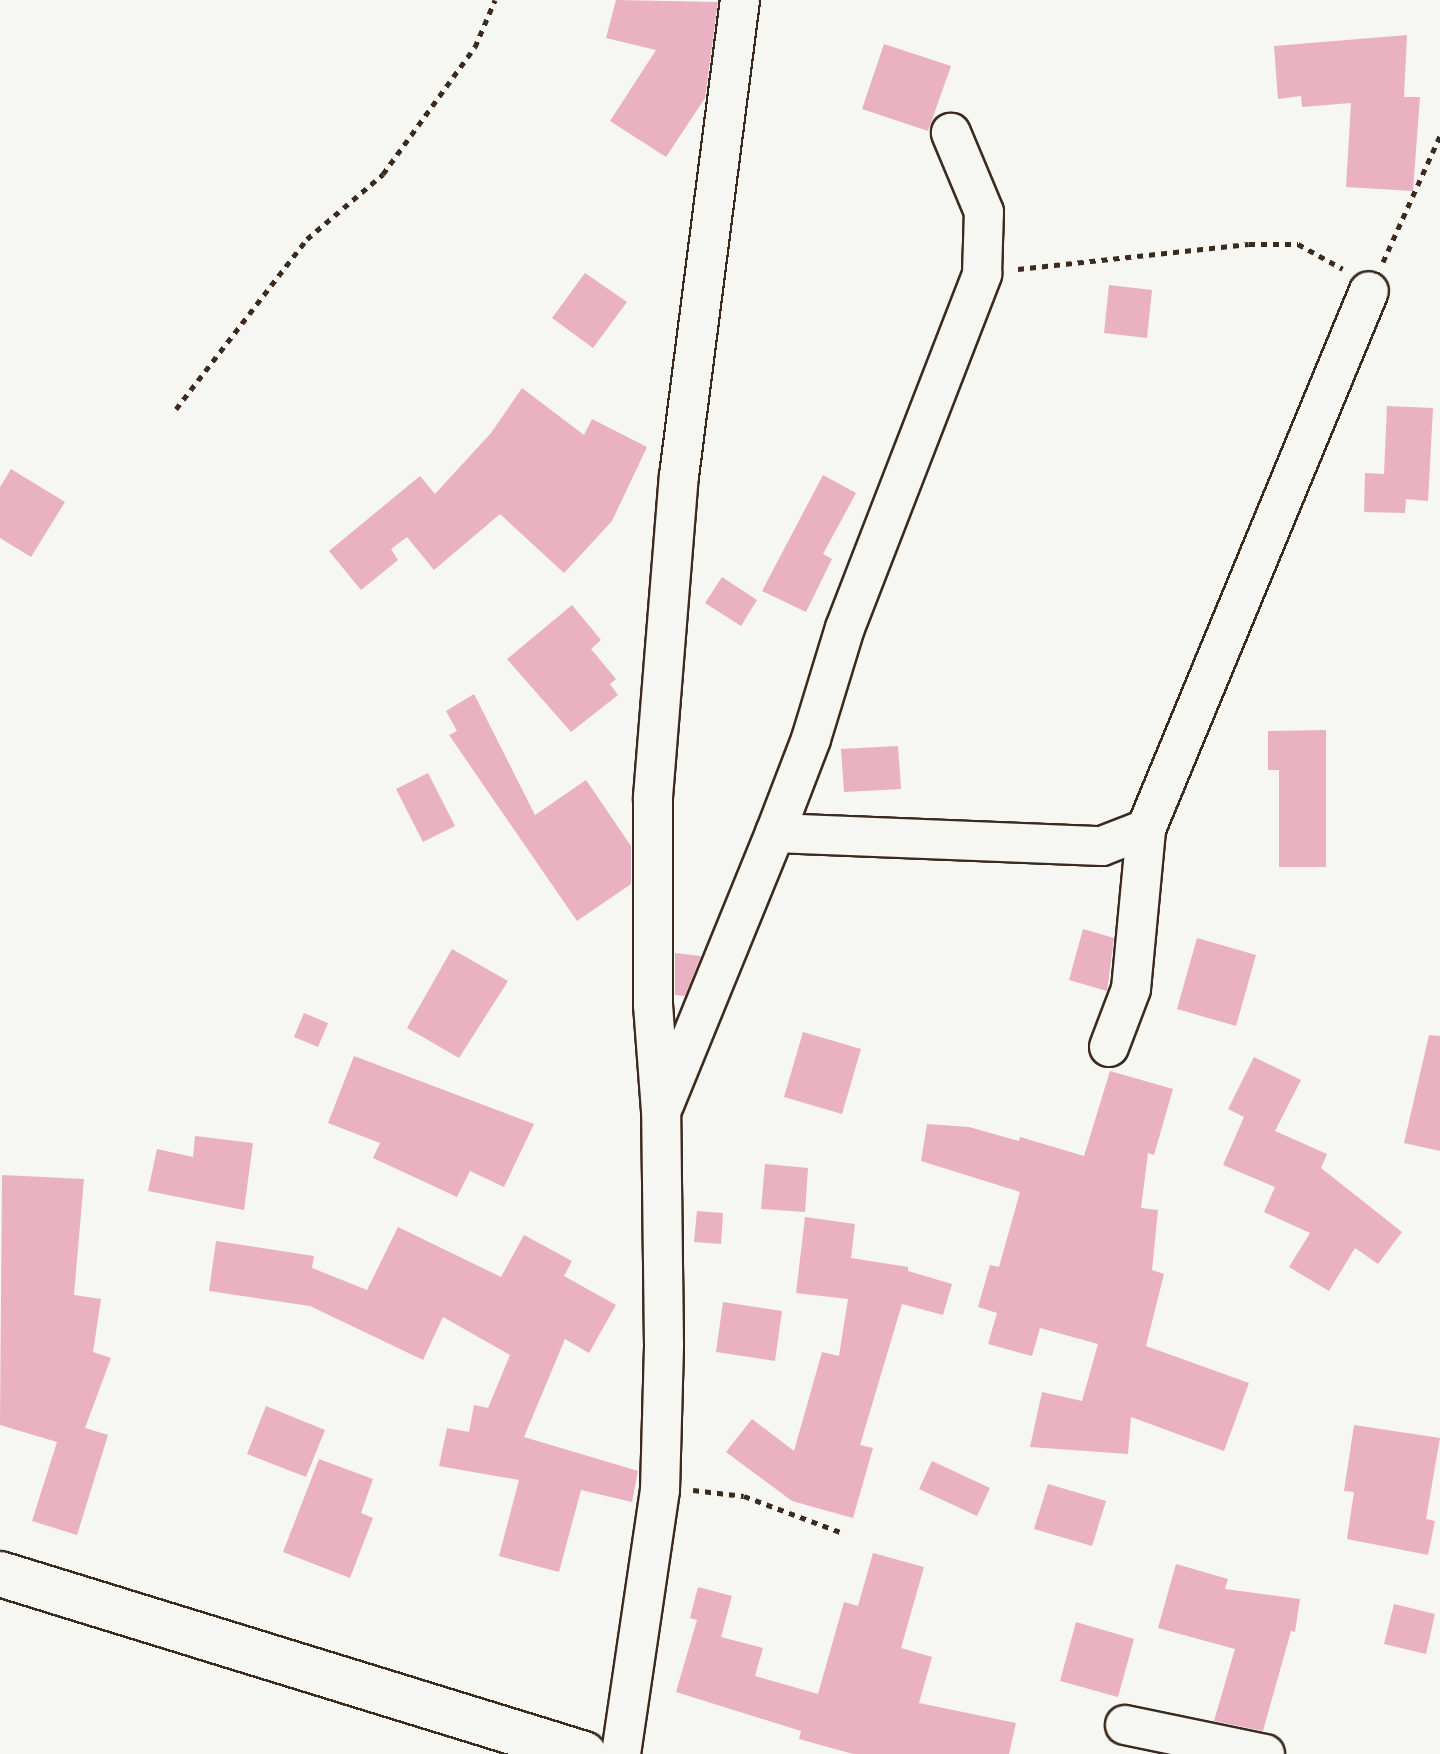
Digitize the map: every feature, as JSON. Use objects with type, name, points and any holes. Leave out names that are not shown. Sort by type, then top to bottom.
[{"type":"main road","points":[[0,1574],[584,1754]]},
{"type":"street","points":[[621,1754],[660,1490],[661,1111],[653,1005],[653,797],[679,476],[740,0]]},
{"type":"street","points":[[661,1111],[775,833],[811,739],[845,628],[982,274],[984,212],[951,133]]},
{"type":"street","points":[[1109,1047],[1131,989],[1146,829],[1369,291]]},
{"type":"street","points":[[775,833],[1102,846],[1146,829]]},
{"type":"street","points":[[1125,1725],[1265,1754]]},
{"type":"path","points":[[176,409],[307,239],[383,174],[475,47],[495,0]]},
{"type":"path","points":[[982,274],[1249,244],[1298,244],[1339,265],[1369,291],[1440,136]]},
{"type":"path","points":[[660,1490],[744,1496],[843,1533]]},
{"type":"building","points":[[616,0],[718,2],[705,98],[666,157],[610,121],[656,50],[606,38]]},
{"type":"building","points":[[1407,35],[1404,97],[1420,97],[1413,191],[1346,187],[1351,103],[1302,107],[1301,96],[1278,99],[1274,46]]},
{"type":"building","points":[[884,44],[951,66],[928,131],[862,109]]},
{"type":"building","points":[[585,273],[627,302],[593,348],[552,318]]},
{"type":"building","points":[[1109,285],[1152,290],[1147,338],[1104,333]]},
{"type":"building","points":[[522,388],[584,435],[592,419],[647,447],[612,521],[564,573],[500,514],[434,570],[407,537],[391,549],[398,560],[361,590],[329,551],[420,476],[435,494],[491,433]]},
{"type":"building","points":[[1387,406],[1433,408],[1428,501],[1406,499],[1405,513],[1364,512],[1365,473],[1384,474]]},
{"type":"building","points":[[11,469],[65,502],[31,557],[0,538],[0,487]]},
{"type":"building","points":[[823,475],[856,493],[823,554],[832,559],[806,612],[762,591]]},
{"type":"building","points":[[722,577],[757,600],[741,626],[705,603]]},
{"type":"building","points":[[572,605],[601,640],[591,649],[616,679],[610,684],[618,695],[571,732],[507,659]]},
{"type":"building","points":[[474,694],[535,815],[586,780],[631,846],[631,884],[577,921],[449,735],[457,731],[446,711]]},
{"type":"building","points":[[1326,730],[1326,867],[1279,867],[1279,770],[1268,770],[1268,731]]},
{"type":"building","points":[[898,746],[901,789],[844,792],[841,749]]},
{"type":"building","points":[[428,773],[455,826],[423,842],[396,789]]},
{"type":"building","points":[[1083,929],[1114,938],[1107,991],[1069,980]]},
{"type":"building","points":[[1197,938],[1256,955],[1236,1026],[1177,1009]]},
{"type":"building","points":[[452,949],[508,981],[459,1058],[407,1028]]},
{"type":"building","points":[[675,953],[701,956],[685,996],[675,995]]},
{"type":"building","points":[[304,1013],[328,1023],[318,1047],[294,1037]]},
{"type":"building","points":[[803,1032],[861,1049],[842,1114],[784,1097]]},
{"type":"building","points":[[1429,1035],[1440,1036],[1440,1151],[1404,1143]]},
{"type":"building","points":[[354,1056],[534,1124],[504,1187],[470,1171],[457,1197],[373,1158],[380,1143],[328,1123]]},
{"type":"building","points":[[1254,1057],[1301,1080],[1275,1131],[1327,1154],[1321,1168],[1402,1232],[1378,1264],[1355,1248],[1329,1291],[1289,1267],[1310,1233],[1264,1212],[1275,1187],[1223,1165],[1244,1117],[1228,1109]]},
{"type":"building","points":[[1110,1071],[1173,1089],[1154,1155],[1148,1153],[1141,1208],[1158,1210],[1152,1270],[1164,1274],[1146,1346],[1249,1383],[1224,1451],[1131,1417],[1128,1454],[1030,1447],[1042,1392],[1082,1401],[1098,1344],[1040,1328],[1032,1356],[988,1344],[997,1313],[978,1307],[990,1265],[999,1267],[1020,1192],[921,1161],[927,1124],[969,1127],[1019,1141],[1020,1137],[1084,1156]]},
{"type":"building","points":[[195,1136],[253,1143],[244,1210],[148,1191],[157,1149],[193,1157]]},
{"type":"building","points":[[765,1164],[808,1168],[805,1212],[761,1209]]},
{"type":"building","points":[[2,1175],[84,1179],[74,1295],[101,1299],[93,1352],[111,1358],[85,1428],[108,1435],[77,1535],[32,1521],[57,1442],[0,1425]]},
{"type":"building","points":[[697,1211],[723,1213],[721,1244],[694,1242]]},
{"type":"building","points":[[805,1217],[855,1224],[851,1258],[908,1267],[908,1271],[952,1284],[943,1315],[902,1304],[860,1445],[873,1448],[853,1518],[792,1501],[726,1452],[752,1419],[794,1451],[822,1352],[839,1356],[848,1299],[796,1293]]},
{"type":"building","points":[[398,1227],[501,1277],[524,1235],[572,1261],[564,1276],[616,1305],[589,1353],[565,1339],[524,1437],[638,1471],[632,1502],[581,1490],[559,1572],[499,1556],[519,1480],[439,1466],[447,1428],[469,1432],[474,1405],[488,1408],[510,1355],[443,1317],[423,1360],[310,1306],[209,1291],[216,1241],[314,1256],[312,1268],[367,1290]]},
{"type":"building","points":[[723,1302],[782,1311],[775,1361],[716,1352]]},
{"type":"building","points":[[266,1406],[325,1430],[306,1477],[247,1454]]},
{"type":"building","points":[[1354,1425],[1440,1438],[1426,1519],[1435,1521],[1428,1555],[1347,1539],[1354,1492],[1344,1491]]},
{"type":"building","points":[[319,1459],[373,1479],[361,1513],[373,1518],[350,1578],[283,1552]]},
{"type":"building","points":[[932,1461],[990,1488],[977,1516],[919,1489]]},
{"type":"building","points":[[1048,1484],[1106,1501],[1092,1546],[1034,1529]]},
{"type":"building","points":[[873,1553],[924,1567],[901,1648],[932,1657],[919,1703],[1016,1723],[1009,1754],[853,1754],[799,1739],[801,1731],[676,1692],[697,1620],[690,1618],[698,1587],[732,1596],[721,1637],[763,1648],[755,1676],[818,1694],[844,1602],[858,1606]]},
{"type":"building","points":[[1176,1564],[1228,1579],[1225,1589],[1300,1599],[1295,1632],[1291,1631],[1263,1731],[1214,1721],[1235,1649],[1158,1628]]},
{"type":"building","points":[[1394,1604],[1435,1614],[1426,1654],[1384,1644]]},
{"type":"building","points":[[1076,1622],[1134,1639],[1118,1697],[1060,1681]]}]
